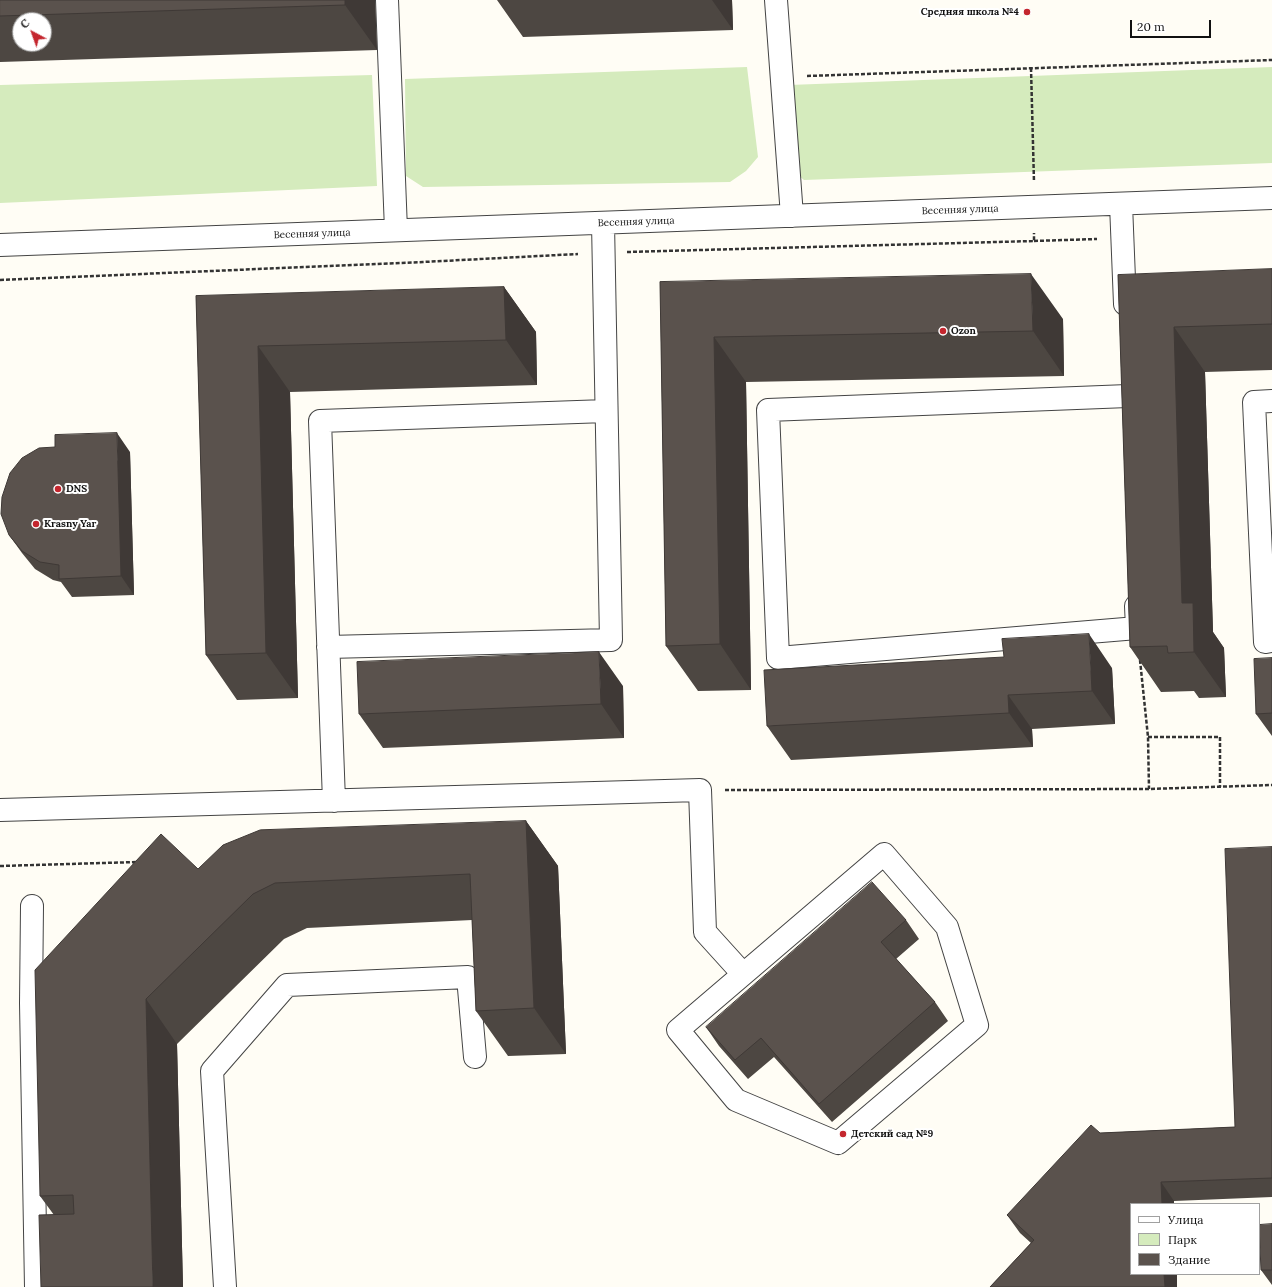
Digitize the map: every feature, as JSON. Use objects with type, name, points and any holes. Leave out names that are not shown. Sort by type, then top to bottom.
[{"type":"street","points":[[387,0],[396,230]]},
{"type":"street","points":[[776,0],[792,216]]},
{"type":"street","name":"Весенняя улица","points":[[0,245],[1272,198]]},
{"type":"street","points":[[1121,204],[1125,325]]},
{"type":"street","points":[[328,647],[611,640],[603,223]]},
{"type":"street","points":[[1128,396],[768,410],[778,658],[1137,628],[1136,588]]},
{"type":"street","points":[[1272,401],[1254,402],[1265,642],[1272,641]]},
{"type":"street","points":[[334,801],[320,421],[606,411]]},
{"type":"street","points":[[0,810],[700,790],[705,932],[743,974]]},
{"type":"street","points":[[884,854],[947,927],[977,1025],[838,1143],[736,1100],[678,1030],[743,974],[884,854]]},
{"type":"street","points":[[32,906],[31,1003],[36,1287]]},
{"type":"street","points":[[225,1287],[212,1071],[287,985],[468,977],[475,1057]]},
{"type":"path","points":[[782,76],[1272,60]]},
{"type":"path","points":[[1034,241],[1122,239]]},
{"type":"path","points":[[1137,628],[1148,737],[1149,789]]},
{"type":"path","points":[[1148,737],[1220,737],[1220,787]]},
{"type":"path","points":[[700,790],[1149,789],[1272,785]]},
{"type":"path","points":[[0,866],[138,862]]},
{"type":"green space","points":[[747,67],[758,157],[746,171],[730,182],[423,187],[406,176],[405,79]]},
{"type":"green space","points":[[1272,67],[1272,163],[804,180],[793,171],[789,85]]},
{"type":"green space","points":[[372,75],[377,186],[0,203],[0,85]]},
{"type":"building","points":[[0,0],[345,0],[345,5],[52,14],[52,12],[12,12],[12,16],[0,16]]},
{"type":"building","points":[[1272,269],[1272,324],[1174,327],[1182,603],[1193,603],[1194,652],[1168,653],[1167,646],[1130,647],[1118,275]]},
{"type":"building","points":[[1031,274],[1033,331],[714,337],[720,644],[666,646],[660,282]]},
{"type":"building","points":[[504,287],[506,340],[258,346],[266,653],[206,655],[196,296]]},
{"type":"building","points":[[117,433],[121,576],[59,579],[59,565],[40,562],[22,551],[9,535],[1,514],[2,497],[10,473],[22,458],[39,448],[55,447],[55,435]]},
{"type":"building","points":[[1089,634],[1092,691],[1008,695],[1009,713],[767,726],[764,670],[1004,657],[1002,639]]},
{"type":"building","points":[[599,652],[601,704],[359,714],[357,662]]},
{"type":"building","points":[[1272,658],[1272,713],[1256,714],[1254,659]]},
{"type":"building","points":[[526,821],[534,1008],[476,1011],[470,874],[275,883],[253,894],[146,999],[153,1287],[41,1287],[39,1215],[74,1214],[73,1195],[40,1196],[35,970],[161,834],[198,869],[223,845],[260,830]]},
{"type":"building","points":[[1272,847],[1272,1178],[1161,1182],[1162,1203],[1130,1203],[1130,1275],[1164,1275],[1165,1287],[990,1287],[1034,1240],[1007,1215],[1091,1125],[1100,1133],[1235,1127],[1225,849]]},
{"type":"building","points":[[872,882],[906,920],[881,942],[935,1002],[819,1104],[761,1038],[735,1060],[706,1027]]},
{"type":"building","points":[[1272,1224],[1272,1270],[1261,1270],[1260,1225]]},
{"type":"place","name":"Средняя школа №4","points":[[1027,12]]},
{"type":"place","name":"Ozon","points":[[943,331]]},
{"type":"place","name":"DNS","points":[[58,489]]},
{"type":"place","name":"Krasny Yar","points":[[36,524]]},
{"type":"place","name":"Детский сад №9","points":[[843,1134]]}]
